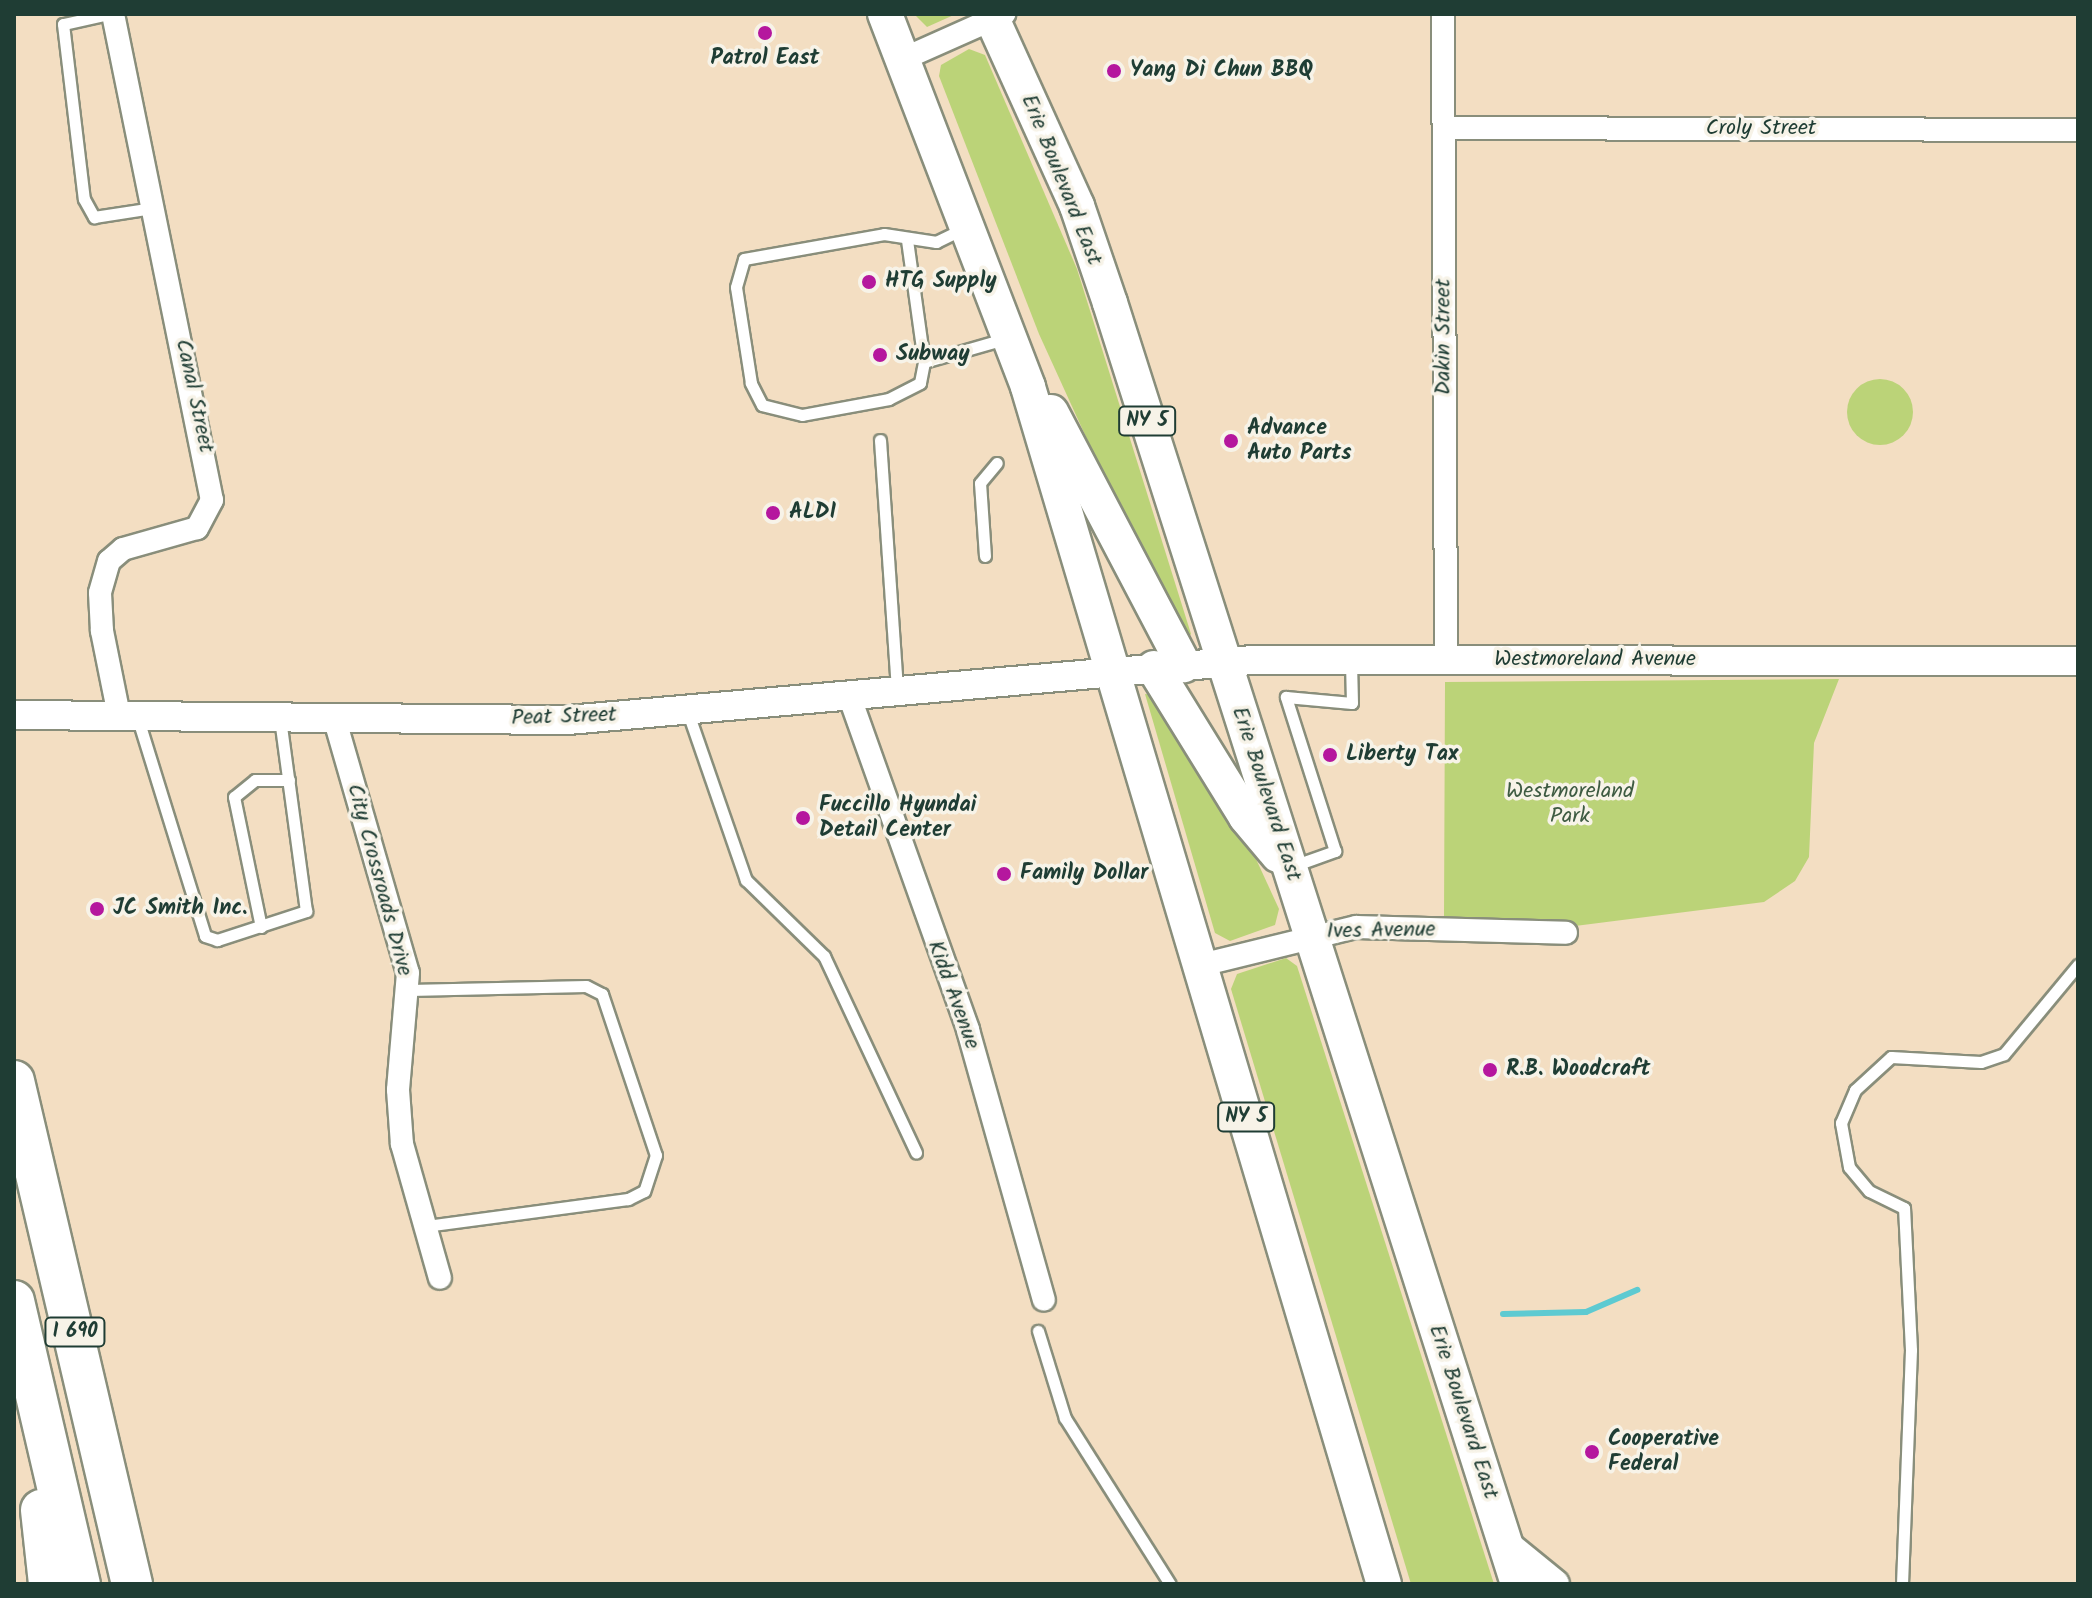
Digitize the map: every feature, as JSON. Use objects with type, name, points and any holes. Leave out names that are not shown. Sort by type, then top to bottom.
[{"type":"highway","name":"I 690","points":[[14,1081],[132,1584]]},
{"type":"highway","name":"I 690","points":[[14,1301],[80,1584]]},
{"type":"highway","points":[[23,1343],[49,1584]]},
{"type":"highway","points":[[90,1397],[150,1584]]},
{"type":"main road","name":"NY 5","points":[[885,14],[971,226],[1011,337],[1384,1584]]},
{"type":"main road","name":"Erie Boulevard East","points":[[996,16],[1077,206],[1518,1584]]},
{"type":"main road","points":[[1011,337],[1169,666],[1246,817],[1289,867]]},
{"type":"street","name":"Canal Street","points":[[111,14],[154,208],[212,500],[197,528],[123,549],[109,561],[100,593],[102,631],[128,716]]},
{"type":"street","name":"Dakin Street","points":[[1443,14],[1446,659]]},
{"type":"street","points":[[903,59],[996,16]]},
{"type":"street","name":"Croly Street","points":[[1444,128],[2078,130]]},
{"type":"street","name":"Westmoreland Avenue","points":[[1113,673],[1224,661],[1351,659],[2078,661]]},
{"type":"street","name":"Peat Street","points":[[14,715],[568,720],[1113,673]]},
{"type":"street","name":"Kidd Avenue","points":[[849,695],[968,1030],[1044,1300]]},
{"type":"street","name":"City Crossroads Drive","points":[[334,717],[409,990],[398,1090],[402,1144],[440,1278]]},
{"type":"street","name":"Ives Avenue","points":[[1201,965],[1310,933],[1356,927],[1566,933]]},
{"type":"street","points":[[1506,1544],[1553,1580]]},
{"type":"lane","points":[[111,14],[63,24],[84,199],[94,217],[154,208]]},
{"type":"lane","points":[[907,240],[924,362],[920,383],[889,399],[802,415],[762,405],[751,383],[736,287],[744,259],[762,251],[884,234],[907,240],[936,242],[971,226]]},
{"type":"lane","points":[[924,362],[1011,337]]},
{"type":"lane","points":[[880,440],[897,692]]},
{"type":"lane","points":[[985,556],[980,483],[997,463]]},
{"type":"lane","points":[[1289,867],[1335,851],[1286,697],[1352,703],[1351,659]]},
{"type":"lane","points":[[686,709],[746,880],[824,956],[916,1152]]},
{"type":"lane","points":[[128,716],[205,936],[261,927],[306,911],[280,717]]},
{"type":"lane","points":[[261,927],[234,797],[255,780],[289,780]]},
{"type":"lane","points":[[1902,1584],[1911,1350],[1904,1208],[1869,1191],[1849,1167],[1841,1123],[1863,1079],[1891,1057],[1981,1062],[2004,1054],[2078,965]]},
{"type":"lane","points":[[409,990],[586,986],[602,994],[656,1155],[644,1191],[628,1199],[425,1226]]},
{"type":"lane","points":[[1038,1331],[1065,1418],[1170,1584]]},
{"type":"green space","points":[[914,14],[956,14],[927,27]]},
{"type":"green space","points":[[969,49],[985,55],[1077,269],[1191,634],[1187,639],[1174,630],[1039,334],[939,76],[941,65]]},
{"type":"green space","points":[[1880,379],[1893,382],[1903,389],[1910,399],[1913,412],[1910,425],[1903,435],[1893,442],[1880,445],[1867,442],[1857,435],[1850,425],[1847,412],[1850,399],[1857,389],[1867,382]]},
{"type":"green space","name":"Westmoreland Park","points":[[1839,679],[1814,743],[1809,857],[1795,881],[1764,902],[1575,926],[1444,918],[1445,682]]},
{"type":"green space","points":[[1145,694],[1158,695],[1256,859],[1279,909],[1275,925],[1230,941],[1215,933]]},
{"type":"green space","points":[[1286,958],[1297,966],[1494,1584],[1411,1584],[1231,989],[1237,974]]},
{"type":"waterway","points":[[1503,1314],[1586,1312],[1637,1290]]},
{"type":"place","name":"Patrol East","points":[[765,33]]},
{"type":"place","name":"Yang Di Chun BBQ","points":[[1114,71]]},
{"type":"place","name":"HTG Supply","points":[[869,282]]},
{"type":"place","name":"Subway","points":[[880,355]]},
{"type":"place","name":"Advance Auto Parts","points":[[1231,441]]},
{"type":"place","name":"ALDI","points":[[773,513]]},
{"type":"place","name":"Liberty Tax","points":[[1330,755]]},
{"type":"place","name":"Fuccillo Hyundai Detail Center","points":[[803,818]]},
{"type":"place","name":"Family Dollar","points":[[1004,874]]},
{"type":"place","name":"JC Smith Inc.","points":[[97,909]]},
{"type":"place","name":"R.B. Woodcraft","points":[[1490,1070]]},
{"type":"place","name":"Cooperative Federal","points":[[1592,1452]]}]
